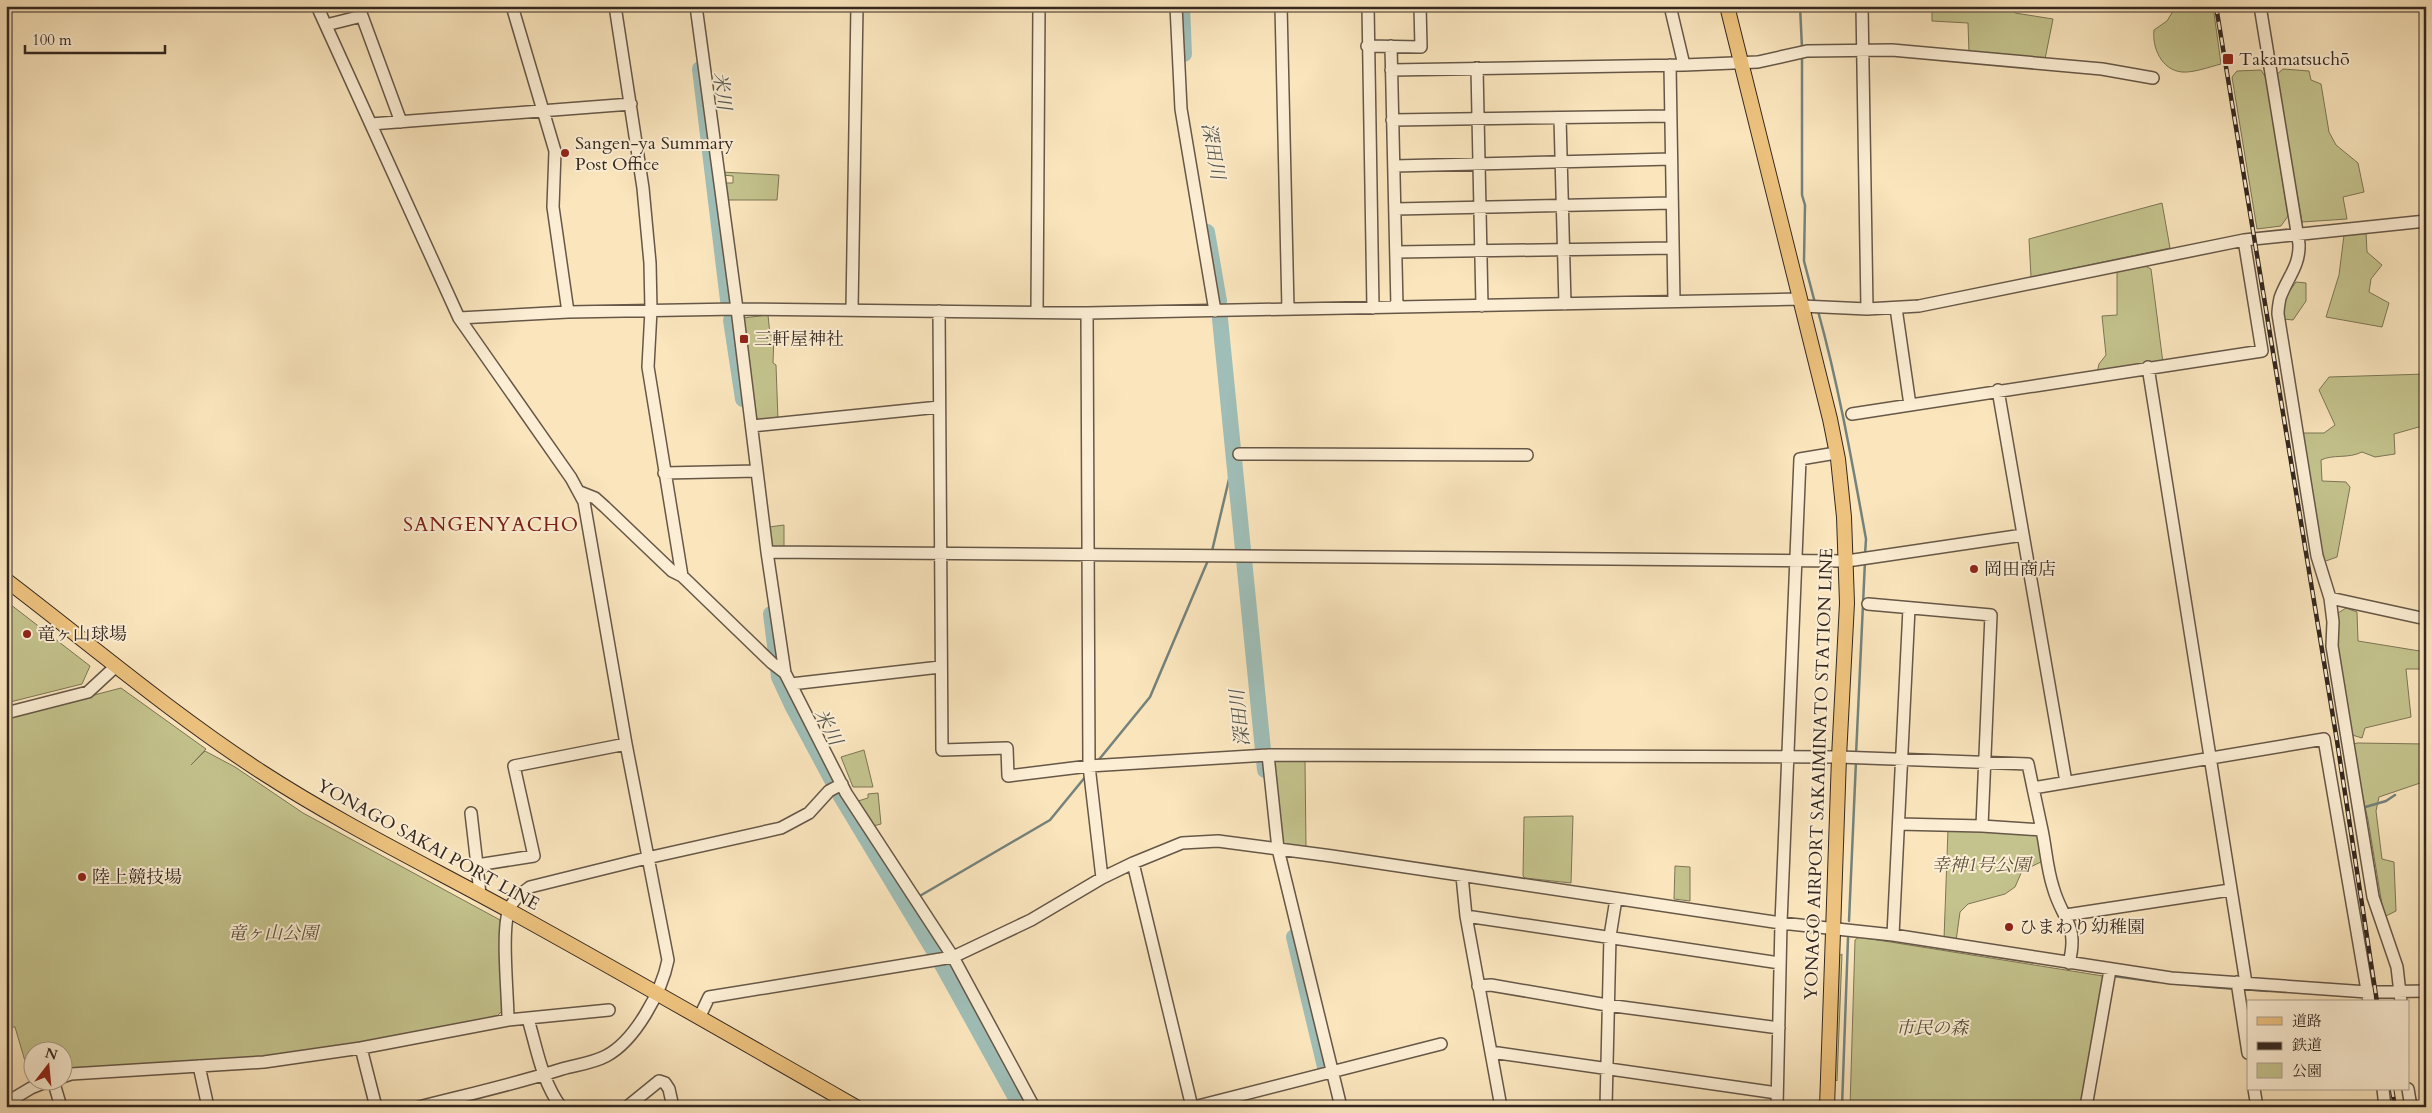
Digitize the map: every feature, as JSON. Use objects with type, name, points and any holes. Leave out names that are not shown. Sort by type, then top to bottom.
[{"type":"main road","name":"YONAGO AIRPORT SAKAIMINATO STATION LINE","points":[[1727,6],[1836,452],[1847,561],[1847,603],[1839,757],[1827,1107]]},
{"type":"main road","name":"YONAGO SAKAI PORT LINE","points":[[6,580],[60,621],[115,668],[257,769],[331,816],[509,910],[658,992],[856,1107]]},
{"type":"street","points":[[317,6],[459,318],[580,492],[584,502],[626,744],[668,960],[664,979],[658,992],[628,1037],[606,1056],[544,1075],[419,1107]]},
{"type":"street","points":[[512,6],[545,112],[555,151],[553,207],[568,312]]},
{"type":"street","points":[[615,6],[631,104],[650,263],[651,310],[648,367],[682,576]]},
{"type":"street","points":[[696,6],[737,309],[767,552],[785,673],[842,784],[874,839],[954,957],[1034,1107]]},
{"type":"street","points":[[852,309],[857,6]]},
{"type":"street","points":[[1037,312],[1039,6]]},
{"type":"street","points":[[1176,6],[1182,109],[1215,311]]},
{"type":"street","points":[[1281,6],[1288,309]]},
{"type":"street","points":[[1368,6],[1367,46],[1373,308]]},
{"type":"street","points":[[1367,46],[1421,46],[1420,6]]},
{"type":"street","points":[[1670,6],[1684,65]]},
{"type":"street","points":[[1862,6],[1867,309]]},
{"type":"street","points":[[2260,6],[2298,233],[2300,256],[2295,270],[2280,298],[2278,314],[2317,556],[2330,598],[2333,622],[2332,646],[2373,897],[2397,968],[2401,997]]},
{"type":"street","points":[[326,24],[360,11],[401,122]]},
{"type":"street","points":[[1391,46],[1397,307]]},
{"type":"street","points":[[1391,70],[1742,64],[1807,51],[1892,50],[2102,69],[2153,78]]},
{"type":"street","points":[[1670,65],[1674,301]]},
{"type":"street","points":[[1477,68],[1482,306]]},
{"type":"street","points":[[371,124],[631,104]]},
{"type":"street","points":[[1392,120],[1670,116]]},
{"type":"street","points":[[1560,118],[1565,304]]},
{"type":"street","points":[[1394,166],[1671,159]]},
{"type":"street","points":[[1395,209],[1672,203]]},
{"type":"street","points":[[459,318],[651,310],[852,309],[1087,313],[1674,301],[1801,303],[1867,309],[1896,308],[1941,303],[2244,240],[2426,221]]},
{"type":"street","points":[[1852,414],[1998,390],[2262,351],[2244,240]]},
{"type":"street","points":[[1396,252],[1673,248]]},
{"type":"street","points":[[1896,308],[1910,405]]},
{"type":"street","points":[[938,311],[942,750],[1007,748],[1008,776],[1089,766],[1268,754],[1839,757],[2028,764],[2052,885],[2056,900],[2066,915],[2072,931],[2073,949],[2069,963]]},
{"type":"street","points":[[1087,313],[1089,766],[1102,878]]},
{"type":"street","points":[[2148,368],[2230,890],[2242,983],[2247,1041]]},
{"type":"street","points":[[1998,390],[2066,782]]},
{"type":"street","points":[[752,426],[939,407]]},
{"type":"street","points":[[1777,1107],[1781,923],[1800,459],[1836,452]]},
{"type":"street","points":[[1239,454],[1527,455]]},
{"type":"street","points":[[664,473],[757,471]]},
{"type":"street","points":[[580,492],[595,498],[672,571],[682,576],[772,664],[785,673]]},
{"type":"street","points":[[767,552],[939,555],[1847,561],[2023,535]]},
{"type":"street","points":[[2330,598],[2426,619]]},
{"type":"street","points":[[1868,604],[1991,615],[1982,826]]},
{"type":"street","points":[[1893,935],[1909,608]]},
{"type":"street","points":[[791,684],[940,667]]},
{"type":"street","points":[[6,713],[88,692],[115,668]]},
{"type":"street","points":[[2033,788],[2324,739],[2348,892],[2368,997]]},
{"type":"street","points":[[477,865],[534,856],[514,766],[626,744]]},
{"type":"street","points":[[1268,754],[1278,849],[1341,1107]]},
{"type":"street","points":[[508,1020],[506,927],[509,910],[517,897],[530,887],[781,828],[809,813],[829,791],[842,784]]},
{"type":"street","points":[[470,813],[480,895]]},
{"type":"street","points":[[1899,824],[2042,830]]},
{"type":"street","points":[[700,1016],[709,997],[954,957],[1031,920],[1102,878],[1133,863],[1182,843],[1218,841],[1781,923],[1893,935],[2171,978],[2242,983],[2368,997],[2401,997],[2426,991]]},
{"type":"street","points":[[1133,863],[1193,1107],[1441,1044]]},
{"type":"street","points":[[1462,876],[1466,916],[1501,1107]]},
{"type":"street","points":[[2066,915],[2230,890]]},
{"type":"street","points":[[1606,1107],[1610,936],[1616,899]]},
{"type":"street","points":[[1466,916],[1610,936],[1780,963]]},
{"type":"street","points":[[2086,1107],[2110,970]]},
{"type":"street","points":[[1478,986],[1491,985],[1608,1005],[1779,1028]]},
{"type":"street","points":[[72,1074],[264,1062],[361,1048],[508,1020],[609,1010]]},
{"type":"street","points":[[528,1019],[551,1094],[561,1107]]},
{"type":"street","points":[[361,1048],[376,1107]]},
{"type":"street","points":[[1491,1052],[1777,1093]]},
{"type":"street","points":[[199,1066],[207,1107]]},
{"type":"street","points":[[627,1107],[659,1081],[665,1083],[669,1089],[673,1107]]},
{"type":"street","points":[[6,1103],[28,1090]]},
{"type":"street","points":[[55,1090],[61,1107]]},
{"type":"street","points":[[2254,1090],[2257,1107]]},
{"type":"street","points":[[2383,1090],[2385,1107]]},
{"type":"street","points":[[2408,1090],[2411,1107]]},
{"type":"green space","points":[[1932,6],[2011,6],[2015,13],[2053,19],[2045,59],[1969,53],[1968,23],[1932,21]]},
{"type":"green space","points":[[2176,6],[2213,6],[2221,64],[2196,71],[2182,72],[2168,67],[2159,57],[2156,50],[2154,30],[2167,21]]},
{"type":"green space","points":[[2283,69],[2309,71],[2311,80],[2321,84],[2329,132],[2336,145],[2358,163],[2364,192],[2343,197],[2347,219],[2302,222],[2276,75]]},
{"type":"green space","points":[[2261,70],[2266,78],[2288,216],[2281,226],[2257,229],[2232,77],[2237,71]]},
{"type":"green space","points":[[721,172],[779,175],[777,200],[726,200],[723,183],[733,183],[733,176],[722,175]]},
{"type":"green space","points":[[2162,203],[2170,248],[2031,277],[2029,239]]},
{"type":"green space","points":[[2366,232],[2367,252],[2382,265],[2371,279],[2369,292],[2389,303],[2382,327],[2326,317],[2339,275],[2344,235]]},
{"type":"green space","points":[[2145,266],[2151,269],[2163,363],[2097,373],[2099,364],[2106,355],[2102,316],[2117,315],[2117,271]]},
{"type":"green space","points":[[2296,282],[2306,283],[2306,301],[2293,320],[2283,319],[2283,300]]},
{"type":"green space","points":[[768,315],[770,335],[774,335],[773,363],[776,365],[778,420],[757,422],[743,343],[743,318]]},
{"type":"green space","points":[[2426,374],[2426,425],[2394,434],[2395,454],[2375,457],[2362,452],[2321,460],[2322,481],[2346,482],[2350,487],[2337,557],[2323,562],[2302,433],[2324,433],[2335,425],[2319,390],[2329,377]]},
{"type":"green space","points":[[784,525],[784,549],[771,548],[769,527]]},
{"type":"green space","name":"竜ヶ山球場","points":[[6,601],[90,666],[82,684],[6,703]]},
{"type":"green space","points":[[2346,608],[2357,612],[2358,641],[2426,652],[2426,669],[2406,669],[2411,717],[2365,728],[2362,738],[2349,734],[2337,647],[2338,613]]},
{"type":"green space","name":"竜ヶ山公園","points":[[121,688],[206,749],[191,765],[205,751],[235,767],[303,813],[500,920],[503,1010],[496,1017],[362,1043],[255,1058],[72,1073],[72,1040],[22,1040],[22,1051],[15,1027],[6,1027],[6,718]]},
{"type":"green space","points":[[2357,743],[2426,744],[2426,781],[2379,797],[2376,811],[2382,859],[2394,862],[2396,911],[2384,917],[2368,820],[2351,745]]},
{"type":"green space","points":[[864,750],[873,787],[853,787],[841,757]]},
{"type":"green space","points":[[1273,759],[1305,760],[1306,847],[1280,844]]},
{"type":"green space","points":[[878,793],[881,824],[873,826],[858,801],[868,798],[868,794]]},
{"type":"green space","points":[[1573,816],[1571,883],[1525,878],[1523,876],[1524,817]]},
{"type":"green space","name":"幸神1号公園","points":[[1948,829],[2036,832],[2041,836],[2045,860],[2022,871],[2015,887],[2005,894],[1968,904],[1960,912],[1956,941],[1944,939]]},
{"type":"green space","points":[[1675,866],[1690,867],[1690,901],[1674,899]]},
{"type":"green space","name":"市民の森","points":[[1859,937],[2103,976],[2083,1107],[1850,1107],[1855,940]]},
{"type":"green space","points":[[1842,954],[1837,1081],[1833,1077],[1839,956]]},
{"type":"waterway","name":"深田川","points":[[1182,6],[1184,54]]},
{"type":"waterway","points":[[1800,6],[1802,48]]},
{"type":"waterway","points":[[1802,56],[1802,195],[1805,205],[1804,261],[1815,303]]},
{"type":"waterway","name":"米川","points":[[700,69],[728,300]]},
{"type":"waterway","name":"深田川","points":[[1207,232],[1219,301]]},
{"type":"waterway","points":[[1818,311],[1839,396],[1850,453],[1866,539],[1865,555]]},
{"type":"waterway","name":"深田川","points":[[1220,319],[1265,770]]},
{"type":"waterway","name":"米川","points":[[731,320],[743,399]]},
{"type":"waterway","points":[[1212,551],[1235,454]]},
{"type":"waterway","points":[[1097,762],[1150,697],[1209,558]]},
{"type":"waterway","points":[[1856,755],[1865,561]]},
{"type":"waterway","name":"米川","points":[[771,614],[779,677],[793,707],[839,793],[939,959],[1021,1107]]},
{"type":"waterway","points":[[1849,921],[1856,761]]},
{"type":"waterway","points":[[918,897],[1050,820],[1086,776]]},
{"type":"waterway","points":[[2362,808],[2386,801],[2395,795]]},
{"type":"waterway","name":"深田川","points":[[1294,937],[1326,1071]]},
{"type":"waterway","points":[[1842,1107],[1848,938]]},
{"type":"waterway","points":[[2113,976],[2158,982]]},
{"type":"waterway","points":[[2199,986],[2236,989]]},
{"type":"waterway","points":[[2241,989],[2268,991]]},
{"type":"railway","points":[[2216,6],[2337,741],[2377,1000]]},
{"type":"railway","points":[[2392,1090],[2395,1107]]},
{"type":"place","name":"Takamatsuchō","points":[[2228,59]]},
{"type":"place","name":"Sangen-ya Summary Post Office","points":[[565,153]]},
{"type":"place","name":"三軒屋神社","points":[[744,339]]},
{"type":"place","name":"岡田商店","points":[[1974,569]]},
{"type":"place","name":"竜ヶ山球場","points":[[27,634]]},
{"type":"place","name":"陸上競技場","points":[[82,877]]},
{"type":"place","name":"ひまわり幼稚園","points":[[2009,927]]},
{"type":"district","name":"SANGENYACHO","points":[[491,524]]}]
